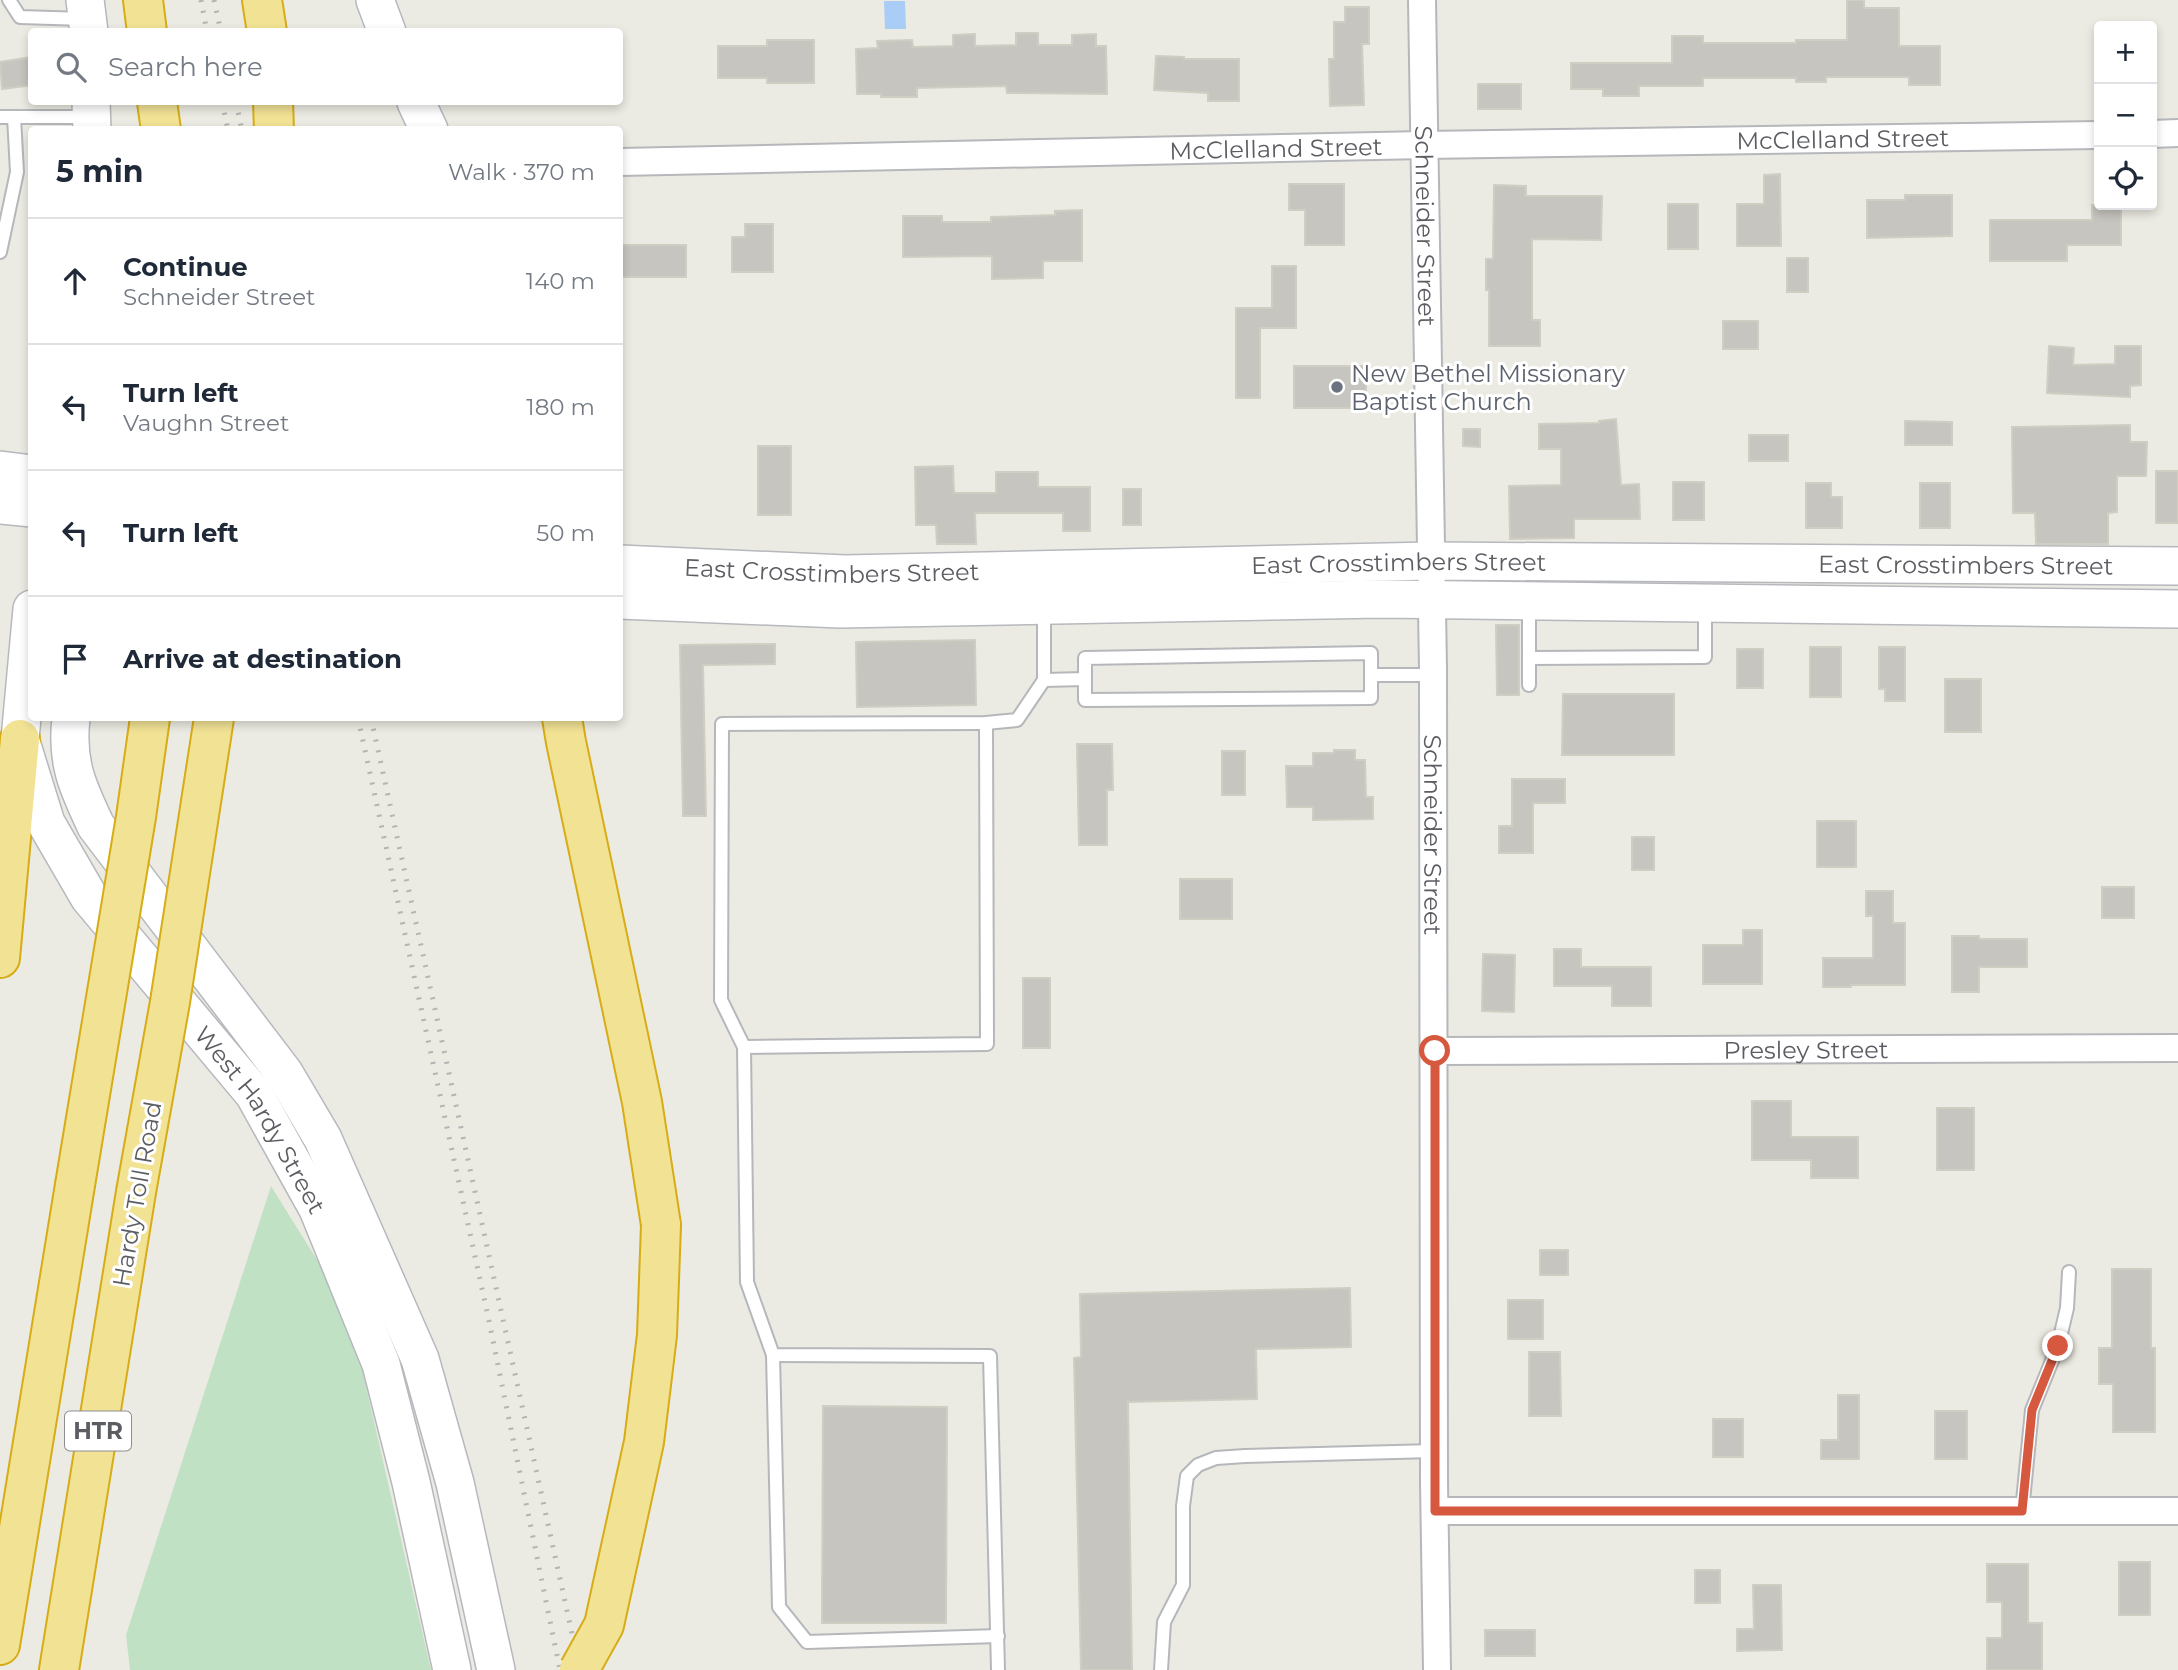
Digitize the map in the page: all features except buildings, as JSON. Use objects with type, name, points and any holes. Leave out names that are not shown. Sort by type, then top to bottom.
[{"type":"highway","points":[[143,0],[146,28]]},
{"type":"highway","points":[[262,0],[266,28]]},
{"type":"highway","points":[[157,105],[160,126]]},
{"type":"highway","points":[[273,105],[274,126]]},
{"type":"highway","name":"HTR","points":[[0,1644],[150,721]]},
{"type":"highway","name":"Hardy Toll Road","points":[[59,1670],[136,1192],[170,1002],[214,721]]},
{"type":"highway","points":[[562,721],[642,1102],[661,1225],[657,1335],[644,1442],[604,1625],[579,1670]]},
{"type":"highway","points":[[0,958],[20,739]]},
{"type":"main road","points":[[375,0],[386,28]]},
{"type":"main road","points":[[417,105],[427,126]]},
{"type":"main road","points":[[0,470],[28,474]]},
{"type":"main road","points":[[0,505],[28,508]]},
{"type":"main road","name":"East Crosstimbers Street","points":[[1042,588],[1431,561],[2178,566]]},
{"type":"main road","points":[[1700,562],[1702,603]]},
{"type":"main road","name":"East Crosstimbers Street","points":[[623,564],[843,592]]},
{"type":"main road","points":[[2118,608],[2119,565]]},
{"type":"main road","name":"East Crosstimbers Street","points":[[623,600],[1042,588],[1528,601],[2178,609]]},
{"type":"main road","name":"West Hardy Street","points":[[28,652],[20,739],[46,822],[89,898],[254,1094],[318,1209],[382,1364],[452,1670]]},
{"type":"main road","name":"West Hardy Street","points":[[71,721],[68,744],[77,787],[96,826],[244,1024],[284,1073],[323,1139],[347,1192],[420,1359],[455,1483],[496,1670]]},
{"type":"street","name":"Schneider Street","points":[[1422,0],[1433,675],[1434,1451],[1437,1670]]},
{"type":"street","points":[[2157,134],[2178,134]]},
{"type":"street","name":"McClelland Street","points":[[623,162],[1424,145],[2094,135]]},
{"type":"street","name":"Presley Street","points":[[1435,1051],[2178,1048]]},
{"type":"street","points":[[1435,1511],[2178,1511]]},
{"type":"lane","points":[[9,0],[20,17],[87,17]]},
{"type":"lane","points":[[0,117],[92,116]]},
{"type":"lane","points":[[0,251],[17,172],[14,117]]},
{"type":"lane","points":[[998,1636],[807,1642],[779,1607],[773,1355],[747,1282],[744,1047],[721,1000],[722,724],[986,723],[1017,720],[1044,680],[1042,588]]},
{"type":"lane","points":[[1528,601],[1529,685]]},
{"type":"lane","points":[[1529,658],[1705,657],[1702,603]]},
{"type":"lane","points":[[1371,653],[1371,698],[1085,700],[1085,679],[1085,658],[1371,653]]},
{"type":"lane","points":[[1371,675],[1433,675]]},
{"type":"lane","points":[[1044,680],[1085,679]]},
{"type":"lane","points":[[744,1047],[987,1044],[986,723]]},
{"type":"lane","points":[[2022,1511],[2032,1410],[2058,1346],[2067,1308],[2069,1272]]},
{"type":"lane","points":[[773,1355],[990,1356],[998,1670]]},
{"type":"lane","points":[[1161,1670],[1164,1622],[1183,1584],[1183,1506],[1187,1476],[1198,1465],[1216,1458],[1245,1456],[1434,1451]]},
{"type":"green space","points":[[271,1186],[337,1292],[356,1343],[431,1670],[130,1670],[126,1635]]},
{"type":"water","points":[[884,1],[905,1],[906,29],[885,29]]},
{"type":"railway","points":[[201,0],[206,28]]},
{"type":"railway","points":[[214,0],[220,28]]},
{"type":"railway","points":[[223,105],[227,126]]},
{"type":"railway","points":[[237,105],[241,126]]},
{"type":"railway","points":[[359,721],[488,1316],[560,1670]]},
{"type":"railway","points":[[372,721],[580,1670]]},
{"type":"place","name":"New Bethel Missionary Baptist Church","points":[[1337,387]]},
{"type":"route","points":[[1435,1051],[1435,1511],[2022,1511],[2032,1410],[2058,1346]]}]
